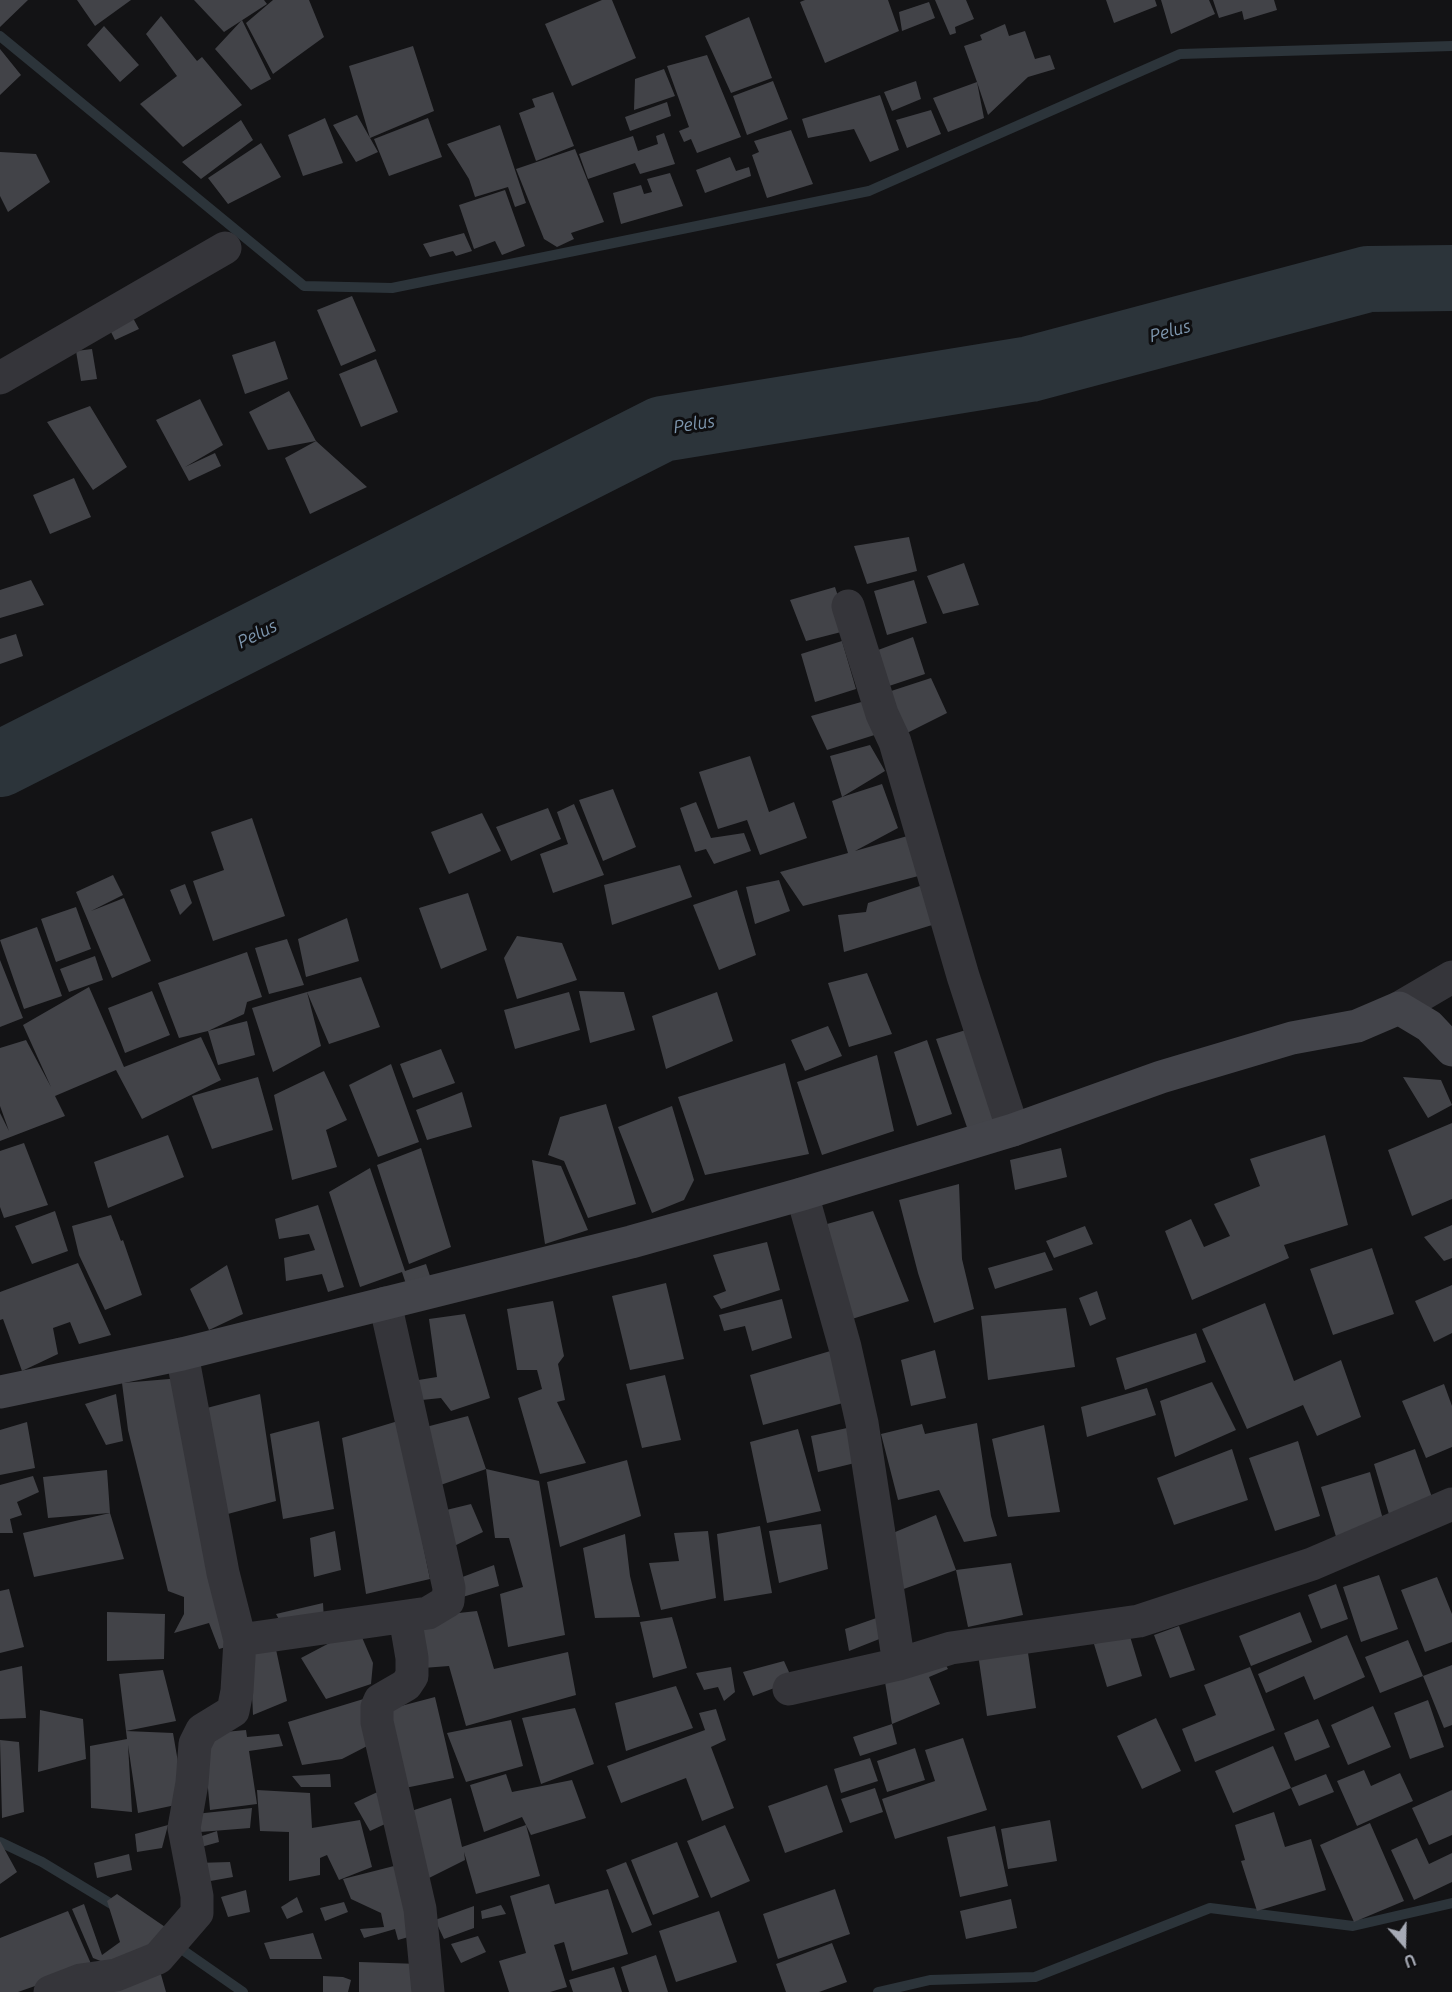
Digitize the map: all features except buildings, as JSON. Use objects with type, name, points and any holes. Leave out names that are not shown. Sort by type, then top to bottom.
[{"type":"street","points":[[0,378],[21,369],[225,248]]},
{"type":"street","points":[[848,606],[882,714],[895,742],[963,976],[1014,1130]]},
{"type":"street","points":[[0,1392],[182,1354],[631,1242],[802,1194],[1014,1130],[1161,1077],[1292,1038],[1357,1026],[1399,1008],[1452,977]]},
{"type":"street","points":[[1399,1008],[1429,1026],[1452,1050]]},
{"type":"street","points":[[802,1194],[845,1347],[862,1423],[899,1664]]},
{"type":"street","points":[[240,1640],[428,1613],[448,1601],[449,1588],[385,1303]]},
{"type":"street","points":[[50,1992],[81,1980],[116,1975],[158,1958],[197,1913],[197,1896],[184,1828],[192,1783],[195,1744],[202,1730],[233,1711],[237,1691],[240,1640],[223,1573],[182,1354]]},
{"type":"street","points":[[789,1689],[899,1664],[951,1648],[1139,1621],[1312,1564],[1452,1504]]},
{"type":"street","points":[[405,1617],[412,1658],[412,1676],[406,1684],[380,1700],[376,1707],[377,1722],[420,1909],[428,1992]]},
{"type":"waterway","points":[[0,36],[304,286],[392,288],[869,191],[1180,54],[1452,46]]},
{"type":"waterway","name":"Pelus","points":[[0,764],[662,429],[1030,369],[1368,279],[1452,278]]},
{"type":"waterway","points":[[0,1842],[42,1862],[118,1908]]},
{"type":"waterway","points":[[878,1992],[930,1980],[1035,1977],[1210,1908],[1353,1926],[1452,1903]]},
{"type":"waterway","points":[[174,1944],[243,1992]]}]
